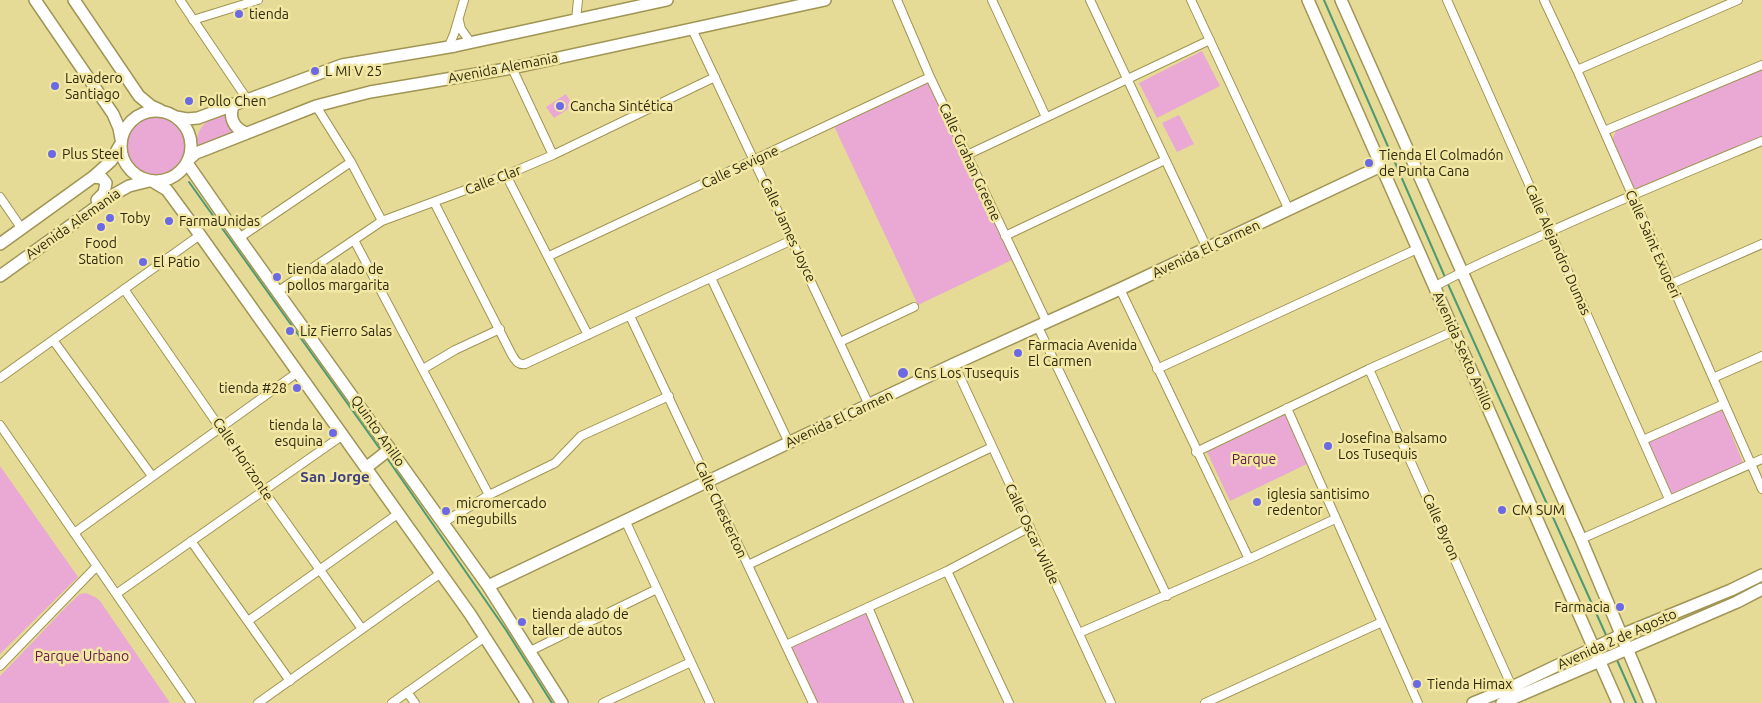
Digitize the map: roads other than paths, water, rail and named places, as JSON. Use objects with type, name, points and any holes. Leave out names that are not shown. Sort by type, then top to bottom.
[{"type":"main road","points":[[35,0],[113,114],[118,125],[122,155],[130,170],[139,177],[167,190],[342,435],[367,467],[485,637],[527,703]]},
{"type":"main road","points":[[74,0],[138,96],[151,106],[176,117],[186,119],[198,118],[342,65],[448,48],[667,0]]},
{"type":"main road","points":[[732,20],[752,11],[784,3],[787,0]]},
{"type":"main road","name":"Avenida Alemania","points":[[188,161],[200,151],[316,106],[370,92],[512,68],[825,0]]},
{"type":"main road","name":"Avenida Sexto Anillo","points":[[1308,0],[1417,249],[1438,285],[1454,330],[1618,703]]},
{"type":"main road","points":[[1341,0],[1458,274],[1581,539],[1650,703]]},
{"type":"main road","points":[[234,104],[231,119],[237,128],[246,133]]},
{"type":"main road","points":[[121,141],[126,126],[138,116],[147,112],[162,111]]},
{"type":"main road","points":[[151,181],[163,181],[173,177],[181,171],[188,161],[191,149],[190,138],[186,128],[176,117]]},
{"type":"main road","name":"Avenida Alemania","points":[[0,244],[93,178],[111,161],[121,141]]},
{"type":"main road","name":"Quinto Anillo","points":[[188,161],[277,292],[444,522],[488,586],[562,703]]},
{"type":"main road","name":"Avenida El Carmen","points":[[488,586],[707,480],[954,364],[1120,290],[1381,166]]},
{"type":"main road","points":[[60,232],[72,219],[104,193],[106,187],[104,180],[98,177],[93,178]]},
{"type":"main road","name":"Avenida Alemania","points":[[0,276],[113,195],[129,186],[151,181]]},
{"type":"main road","points":[[367,467],[390,448]]},
{"type":"main road","name":"Avenida 2 de Agosto","points":[[1502,703],[1530,684],[1593,648],[1762,575]]},
{"type":"main road","name":"Avenida 2 de Agosto","points":[[1472,703],[1512,687],[1530,684],[1599,661],[1707,615],[1762,589]]},
{"type":"main road","points":[[1702,602],[1707,615]]},
{"type":"street","points":[[180,0],[247,99]]},
{"type":"street","points":[[193,20],[258,0]]},
{"type":"street","points":[[448,48],[464,0]]},
{"type":"street","points":[[576,20],[578,0]]},
{"type":"street","name":"Calle Grahan Greene","points":[[896,0],[1005,236],[1042,325],[1167,596]]},
{"type":"street","points":[[992,0],[1046,117]]},
{"type":"street","points":[[1090,0],[1207,248]]},
{"type":"street","points":[[1191,0],[1289,210]]},
{"type":"street","name":"Calle Alejandro Dumas","points":[[1447,0],[1669,499]]},
{"type":"street","name":"Calle Saint Exuperi","points":[[1544,0],[1762,489]]},
{"type":"street","points":[[1576,70],[1738,0]]},
{"type":"street","points":[[458,21],[461,29],[472,43]]},
{"type":"street","name":"Calle James Joyce","points":[[692,29],[869,405]]},
{"type":"street","points":[[967,155],[1210,40]]},
{"type":"street","points":[[1604,131],[1762,65]]},
{"type":"street","points":[[512,68],[553,155]]},
{"type":"street","name":"Calle Clar","points":[[277,292],[382,221],[506,175],[553,155],[715,77]]},
{"type":"street","name":"Calle Sevigne","points":[[549,256],[930,77]]},
{"type":"street","points":[[316,106],[351,162],[382,221]]},
{"type":"street","points":[[1438,285],[1549,231],[1762,141]]},
{"type":"street","points":[[1005,236],[1165,160]]},
{"type":"street","points":[[239,238],[351,162]]},
{"type":"street","points":[[506,175],[588,335]]},
{"type":"street","points":[[0,197],[22,229]]},
{"type":"street","points":[[434,202],[516,363],[525,364],[792,240]]},
{"type":"street","points":[[0,378],[200,235]]},
{"type":"street","points":[[354,240],[489,495]]},
{"type":"street","points":[[1671,284],[1762,244]]},
{"type":"street","points":[[1157,369],[1417,249]]},
{"type":"street","points":[[711,278],[789,443]]},
{"type":"street","name":"Calle Horizonte","points":[[124,289],[362,629]]},
{"type":"street","points":[[1120,290],[1249,560]]},
{"type":"street","points":[[840,342],[914,307]]},
{"type":"street","name":"Calle Chesterton","points":[[630,316],[813,703]]},
{"type":"street","points":[[423,369],[455,350],[500,329]]},
{"type":"street","points":[[1196,452],[1454,330]]},
{"type":"street","points":[[53,340],[152,476]]},
{"type":"street","points":[[1713,378],[1762,356]]},
{"type":"street","name":"Calle Oscar Wilde","points":[[954,364],[1112,703]]},
{"type":"street","name":"Calle Byron","points":[[1369,369],[1512,687]]},
{"type":"street","points":[[74,532],[298,372]]},
{"type":"street","points":[[444,522],[489,495],[555,463],[581,436],[669,396]]},
{"type":"street","points":[[1643,440],[1724,404]]},
{"type":"street","points":[[1287,408],[1418,703]]},
{"type":"street","points":[[0,425],[191,703]]},
{"type":"street","points":[[116,594],[342,435]]},
{"type":"street","points":[[748,565],[992,447]]},
{"type":"street","points":[[1581,539],[1762,459]]},
{"type":"street","points":[[248,621],[399,513]]},
{"type":"street","points":[[1079,633],[1249,560],[1335,519]]},
{"type":"street","points":[[625,520],[710,703]]},
{"type":"street","points":[[786,646],[947,571],[1030,527]]},
{"type":"street","points":[[191,541],[290,682]]},
{"type":"street","points":[[0,666],[97,566]]},
{"type":"street","points":[[947,571],[1009,703]]},
{"type":"street","points":[[258,703],[441,573]]},
{"type":"street","points":[[530,651],[657,588]]},
{"type":"street","points":[[868,608],[909,703]]},
{"type":"street","points":[[1205,703],[1382,622]]},
{"type":"street","points":[[392,703],[485,637]]},
{"type":"street","points":[[603,703],[691,662]]},
{"type":"street","points":[[407,692],[415,703]]},
{"type":"waterway","points":[[1324,0],[1445,277]]},
{"type":"waterway","points":[[189,182],[380,449]]},
{"type":"waterway","points":[[1447,282],[1606,635]]},
{"type":"waterway","points":[[387,458],[506,630],[552,703]]},
{"type":"waterway","points":[[1617,660],[1636,703]]},
{"type":"place","name":"tienda","points":[[239,14]]},
{"type":"place","name":"L MI V 25","points":[[315,71]]},
{"type":"place","name":"Lavadero Santiago","points":[[55,86]]},
{"type":"place","name":"Pollo Chen","points":[[189,101]]},
{"type":"place","name":"Cancha Sintética","points":[[560,106]]},
{"type":"place","name":"Plus Steel","points":[[52,154]]},
{"type":"place","name":"Tienda El Colmadón de Punta Cana","points":[[1369,163]]},
{"type":"place","name":"Toby","points":[[110,218]]},
{"type":"place","name":"FarmaUnidas","points":[[169,221]]},
{"type":"place","name":"Food Station","points":[[101,227]]},
{"type":"place","name":"El Patio","points":[[143,262]]},
{"type":"place","name":"tienda alado de pollos margarita","points":[[277,277]]},
{"type":"place","name":"Liz Fierro Salas","points":[[290,331]]},
{"type":"place","name":"Farmacia Avenida El Carmen","points":[[1018,353]]},
{"type":"place","name":"Cns Los Tusequis","points":[[903,373]]},
{"type":"place","name":"tienda #28","points":[[297,388]]},
{"type":"place","name":"tienda la esquina","points":[[333,433]]},
{"type":"place","name":"Josefina Balsamo Los Tusequis","points":[[1328,446]]},
{"type":"place","name":"iglesia santisimo redentor","points":[[1257,502]]},
{"type":"place","name":"CM SUM","points":[[1502,510]]},
{"type":"place","name":"micromercado megubills","points":[[446,511]]},
{"type":"place","name":"Farmacia","points":[[1620,607]]},
{"type":"place","name":"tienda alado de taller de autos","points":[[522,622]]},
{"type":"place","name":"Tienda Himax","points":[[1417,684]]},
{"type":"district","name":"San Jorge","points":[[335,477]]},
{"type":"park label","name":"Parque","points":[[1254,459]]},
{"type":"park label","name":"Parque Urbano","points":[[82,656]]}]
